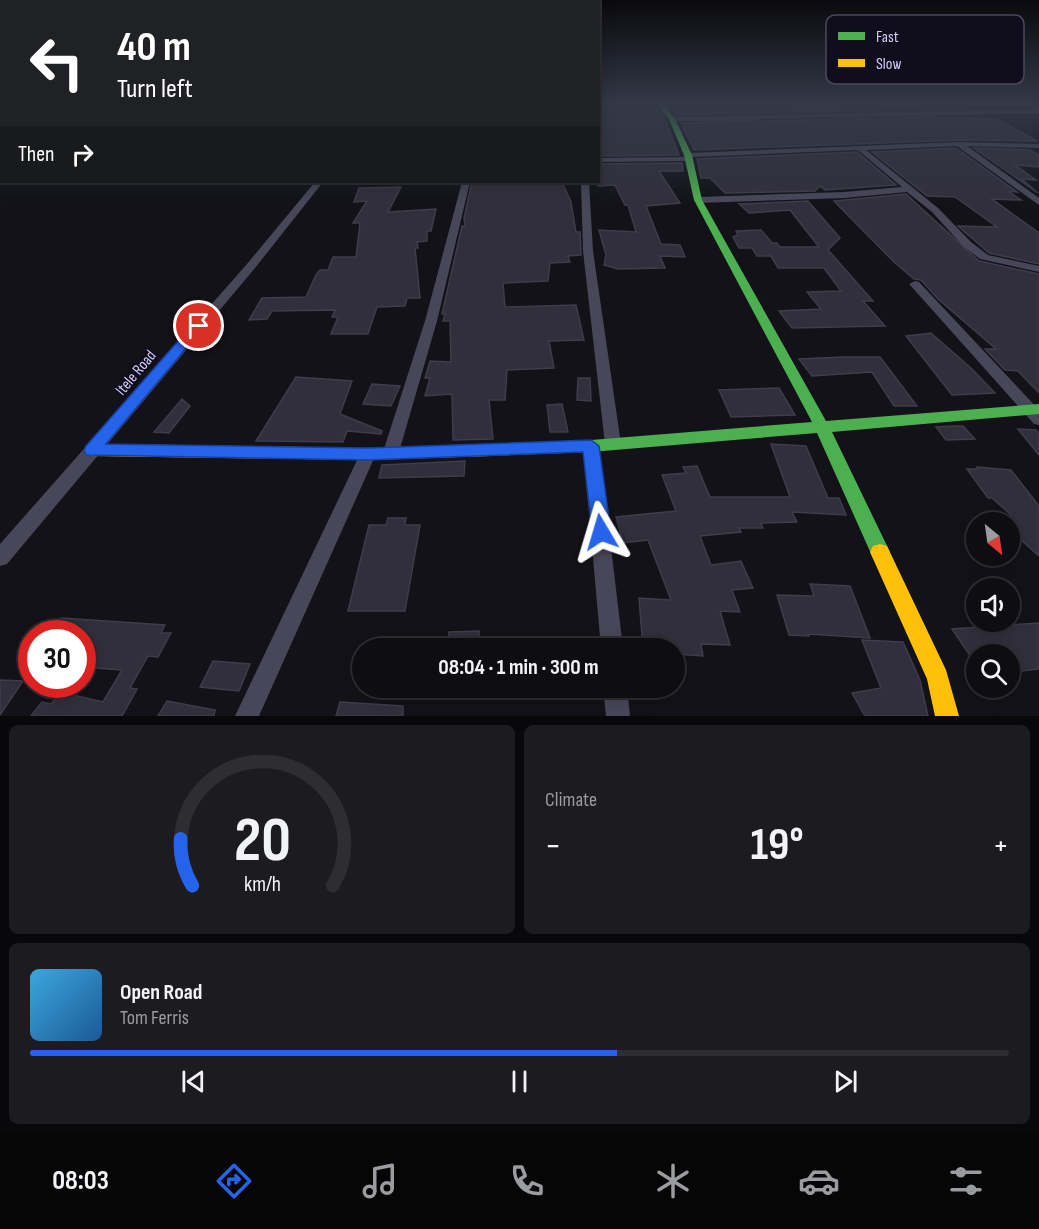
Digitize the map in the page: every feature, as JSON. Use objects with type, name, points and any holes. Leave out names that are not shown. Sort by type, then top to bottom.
[{"type":"street","points":[[680,137],[688,157],[698,200],[822,427],[938,678],[947,716]]},
{"type":"street","points":[[600,160],[858,147],[898,148],[959,144],[1039,146]]},
{"type":"street","points":[[959,144],[1039,202]]},
{"type":"street","points":[[858,147],[984,257],[1039,268]]},
{"type":"street","name":"Itele Road","points":[[0,558],[251,266],[318,183]]},
{"type":"street","points":[[391,452],[431,321],[466,183]]},
{"type":"street","points":[[585,183],[588,251],[613,444]]},
{"type":"street","points":[[698,200],[844,195],[908,189]]},
{"type":"street","points":[[915,284],[1036,413]]},
{"type":"street","points":[[92,450],[368,454],[591,446],[822,427],[1036,413]]},
{"type":"street","points":[[591,446],[611,638]]},
{"type":"street","points":[[248,716],[368,454]]},
{"type":"street","points":[[616,698],[618,716]]},
{"type":"building","points":[[600,137],[672,137],[679,155],[600,156]]},
{"type":"building","points":[[688,137],[1030,137],[1037,141],[959,140],[694,150]]},
{"type":"building","points":[[956,148],[1017,192],[1008,191],[1021,200],[992,199],[1039,233],[1039,264],[989,253],[958,226],[997,227],[955,197],[927,196],[872,152]]},
{"type":"building","points":[[974,148],[1030,150],[1039,155],[1039,167],[1015,165],[1036,180],[1022,179],[1038,193]]},
{"type":"building","points":[[857,152],[896,185],[825,190],[820,186],[815,191],[725,193],[710,178],[701,178],[697,159]]},
{"type":"building","points":[[682,163],[683,171],[659,171],[680,203],[646,206],[661,244],[680,245],[685,257],[660,256],[665,268],[618,269],[604,265],[606,255],[599,230],[636,232],[628,205],[625,205],[615,185],[598,186],[600,164]]},
{"type":"building","points":[[472,183],[562,183],[571,202],[576,232],[580,232],[581,255],[568,256],[570,262],[550,263],[548,281],[503,283],[505,307],[576,305],[584,340],[549,341],[554,368],[507,370],[505,400],[489,400],[493,439],[453,440],[452,394],[425,396],[430,378],[425,378],[430,361],[451,362],[450,321],[443,321],[445,314],[442,314],[462,226],[465,226],[464,218]]},
{"type":"building","points":[[401,187],[388,212],[436,209],[431,231],[427,231],[427,241],[417,242],[418,248],[415,248],[420,298],[407,298],[405,306],[377,307],[368,334],[331,334],[338,317],[332,317],[335,310],[272,311],[267,319],[249,320],[262,298],[306,297],[316,275],[320,270],[328,270],[333,257],[356,257],[360,223],[353,223],[367,201],[354,202],[359,188]]},
{"type":"building","points":[[906,194],[979,261],[1039,274],[1039,393],[1018,371],[1005,370],[985,349],[996,349],[938,299],[921,280],[914,279],[894,262],[834,201]]},
{"type":"building","points":[[808,201],[840,238],[828,250],[873,301],[863,301],[885,326],[792,328],[779,311],[821,309],[807,292],[841,291],[824,268],[778,268],[771,256],[757,256],[752,248],[739,248],[733,237],[738,235],[736,231],[761,230],[772,243],[777,243],[780,247],[819,247],[790,210],[749,213],[739,204]]},
{"type":"building","points":[[931,333],[995,393],[952,395],[906,336]]},
{"type":"building","points":[[880,357],[917,406],[894,406],[872,372],[812,376],[799,359]]},
{"type":"building","points":[[296,377],[352,381],[340,414],[382,431],[381,434],[347,431],[343,442],[256,441]]},
{"type":"building","points":[[578,378],[590,378],[591,401],[577,400]]},
{"type":"building","points":[[372,384],[400,386],[391,406],[363,404]]},
{"type":"building","points":[[779,388],[795,415],[731,417],[719,390]]},
{"type":"building","points":[[182,399],[190,406],[169,433],[154,432]]},
{"type":"building","points":[[562,404],[568,432],[550,432],[547,405]]},
{"type":"building","points":[[963,426],[975,439],[946,440],[936,427]]},
{"type":"building","points":[[1018,429],[1036,430],[1039,434],[1039,455]]},
{"type":"building","points":[[771,444],[806,446],[828,498],[839,498],[846,515],[792,512],[797,522],[761,523],[763,528],[739,528],[741,532],[700,536],[711,565],[741,561],[753,588],[732,590],[740,612],[720,611],[730,645],[701,644],[703,656],[685,655],[685,638],[642,638],[639,598],[671,600],[648,540],[623,543],[616,517],[676,511],[662,475],[686,473],[683,467],[697,466],[710,497],[790,497]]},
{"type":"building","points":[[465,461],[464,476],[379,478],[382,465]]},
{"type":"building","points":[[977,467],[1011,470],[1039,506],[1039,556],[1020,539],[1020,512],[1008,512],[992,498],[988,498],[967,469],[978,469]]},
{"type":"building","points":[[388,518],[406,518],[405,525],[420,525],[405,611],[348,611],[369,525],[386,525]]},
{"type":"building","points":[[810,584],[850,586],[870,638],[789,635],[777,595],[814,596]]},
{"type":"building","points":[[61,618],[91,620],[60,620]]},
{"type":"building","points":[[96,620],[165,625],[161,633],[171,633],[158,657],[148,656],[130,688],[137,689],[122,716],[31,716],[42,702],[51,704],[56,698],[86,698],[103,702],[122,670],[96,668]]},
{"type":"building","points":[[1039,623],[1039,669],[1020,671],[1020,644],[966,644],[966,650],[952,629],[966,628],[966,632],[1020,632],[1020,624]]},
{"type":"building","points":[[479,631],[479,638],[449,638],[449,632]]},
{"type":"building","points":[[862,640],[903,642],[920,680],[928,716],[865,716],[852,693],[881,688]]},
{"type":"building","points":[[213,661],[250,664],[239,691],[200,687]]},
{"type":"building","points":[[0,680],[18,681],[18,688],[0,715]]},
{"type":"building","points":[[444,698],[501,698],[444,699]]},
{"type":"building","points":[[167,701],[215,710],[214,716],[158,716]]},
{"type":"building","points":[[340,702],[403,706],[403,716],[336,716]]},
{"type":"traffic: fast","points":[[680,137],[688,155],[698,200],[822,427],[880,552]]},
{"type":"traffic: fast","points":[[490,450],[591,446],[1039,409]]},
{"type":"traffic: slow","points":[[92,450],[368,454],[490,450]]},
{"type":"traffic: slow","points":[[880,552],[938,678],[947,716]]},
{"type":"route","points":[[199,326],[92,450],[368,454],[591,446],[601,532]]}]
